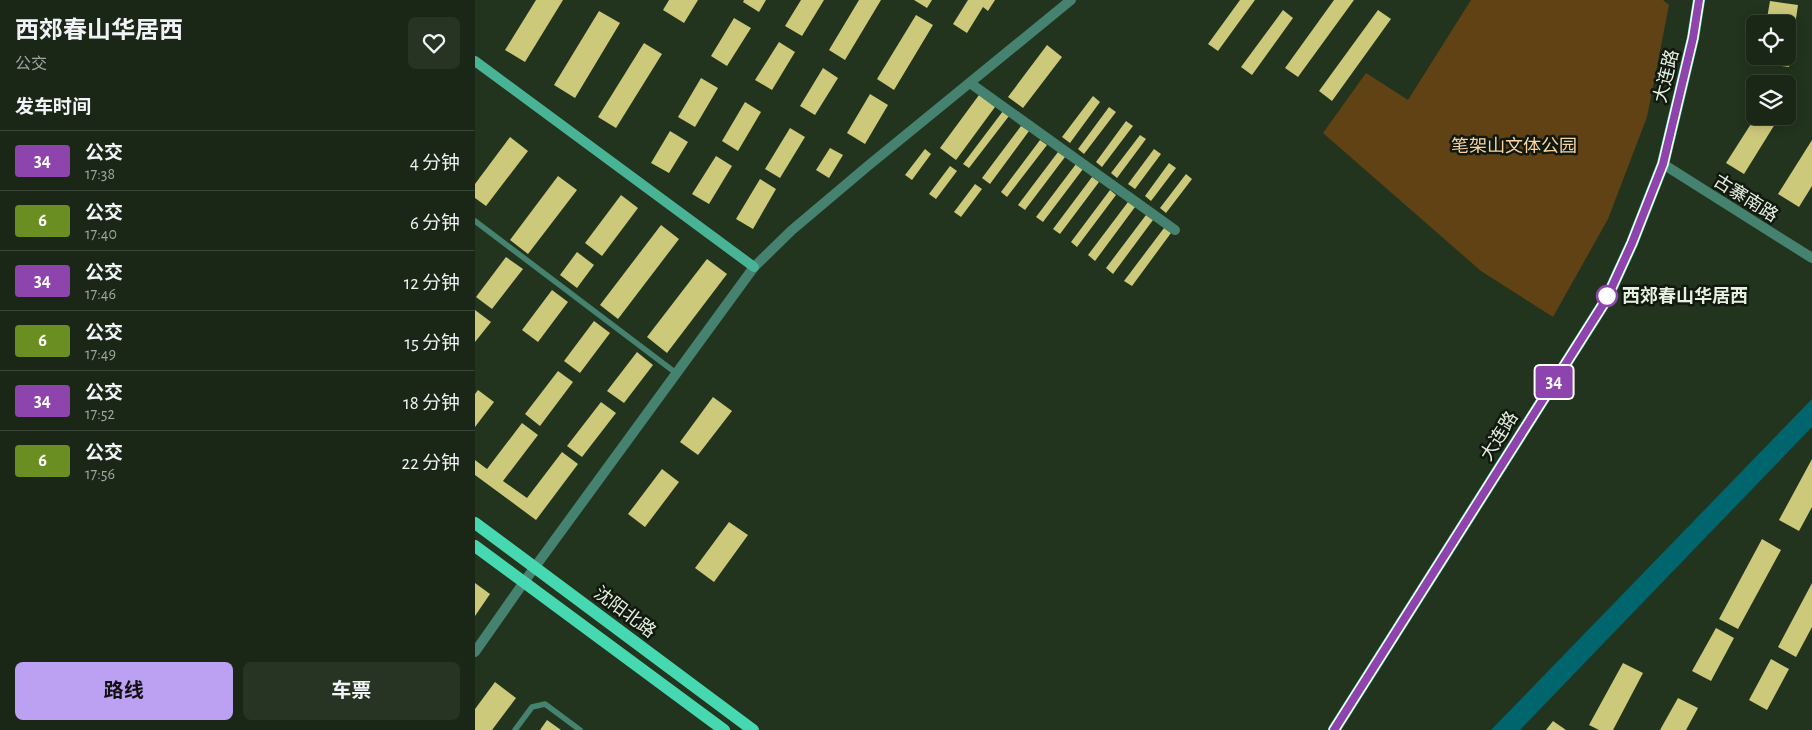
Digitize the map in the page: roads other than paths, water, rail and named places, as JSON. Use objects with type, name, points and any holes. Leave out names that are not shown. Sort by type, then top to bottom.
[{"type":"main road","name":"大连路","points":[[1334,730],[1606,300],[1632,243],[1663,164],[1693,38],[1699,0]]},
{"type":"main road","name":"沈阳北路","points":[[475,523],[753,730]]},
{"type":"main road","name":"沈阳北路","points":[[475,546],[724,730]]},
{"type":"street","points":[[475,652],[754,267],[799,224],[869,164],[1071,0]]},
{"type":"street","points":[[475,61],[754,267]]},
{"type":"street","points":[[970,83],[1175,230]]},
{"type":"street","name":"古寨南路","points":[[1663,164],[1812,258]]},
{"type":"lane","points":[[475,221],[676,373]]},
{"type":"lane","points":[[515,730],[532,707],[545,704],[580,730]]},
{"type":"water","points":[[1812,399],[1812,427],[1520,730],[1491,730]]},
{"type":"place","name":"西郊春山华居西","points":[[1607,296]]},
{"type":"park label","name":"笔架山文体公园","points":[[1514,146]]}]
